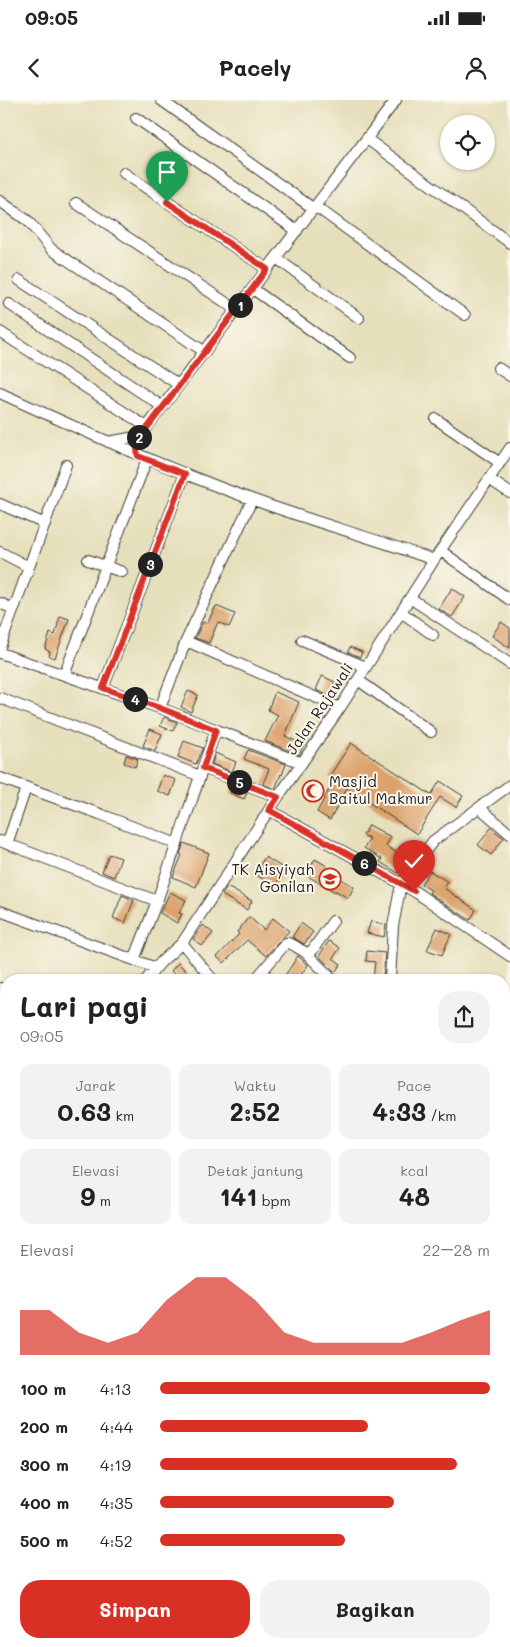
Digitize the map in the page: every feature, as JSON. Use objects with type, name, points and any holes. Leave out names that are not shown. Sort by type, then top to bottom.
[{"type":"street","points":[[161,100],[465,315]]},
{"type":"street","points":[[66,670],[105,567],[142,458],[137,444],[144,431],[396,100]]},
{"type":"street","points":[[136,118],[297,231]]},
{"type":"street","points":[[367,139],[510,243]]},
{"type":"street","points":[[124,173],[267,269]]},
{"type":"street","points":[[0,201],[28,221],[51,249],[204,352]]},
{"type":"street","points":[[76,203],[237,310]]},
{"type":"street","points":[[276,258],[359,318]]},
{"type":"street","points":[[18,280],[179,385]]},
{"type":"street","points":[[253,289],[350,358]]},
{"type":"street","points":[[9,304],[163,407]]},
{"type":"street","points":[[0,332],[144,431]]},
{"type":"street","points":[[498,368],[510,376]]},
{"type":"street","points":[[0,393],[142,458],[252,500],[434,560]]},
{"type":"street","points":[[436,420],[500,463]]},
{"type":"street","points":[[106,442],[124,440],[144,431]]},
{"type":"street","name":"Jalan Rajawali","points":[[151,974],[182,942],[269,810],[340,708],[434,560],[510,448]]},
{"type":"street","points":[[0,647],[66,465]]},
{"type":"street","points":[[103,688],[185,474]]},
{"type":"street","points":[[489,479],[510,493]]},
{"type":"street","points":[[160,708],[186,641],[252,500]]},
{"type":"street","points":[[0,504],[45,524]]},
{"type":"street","points":[[441,551],[510,600]]},
{"type":"street","points":[[0,552],[29,567]]},
{"type":"street","points":[[88,560],[122,572]]},
{"type":"street","points":[[410,598],[510,664]]},
{"type":"street","points":[[0,603],[13,609]]},
{"type":"street","points":[[401,612],[434,635]]},
{"type":"street","points":[[302,640],[366,667]]},
{"type":"street","points":[[186,641],[340,708]]},
{"type":"street","points":[[0,653],[160,708],[302,763]]},
{"type":"street","points":[[358,680],[431,732]]},
{"type":"street","points":[[0,698],[202,772],[278,797]]},
{"type":"street","points":[[134,960],[157,901],[216,730]]},
{"type":"street","points":[[0,778],[177,844]]},
{"type":"street","points":[[390,974],[393,926],[401,884],[433,841],[510,785]]},
{"type":"street","points":[[26,788],[4,843],[157,901]]},
{"type":"street","points":[[480,808],[510,834]]},
{"type":"street","points":[[269,810],[401,884],[510,956]]},
{"type":"street","points":[[0,911],[156,968]]},
{"type":"street","points":[[305,952],[311,952],[333,921]]},
{"type":"street","points":[[182,942],[208,974]]},
{"type":"street","points":[[260,974],[286,943],[291,943],[305,952],[326,974]]},
{"type":"building","points":[[452,588],[465,597],[452,617],[439,609]]},
{"type":"building","points":[[216,606],[235,614],[229,627],[218,622],[209,643],[195,638],[203,622],[207,624]]},
{"type":"building","points":[[60,616],[69,619],[55,658],[49,656],[50,652],[45,649],[50,633],[55,635]]},
{"type":"building","points":[[501,622],[510,628],[510,648],[492,636]]},
{"type":"building","points":[[350,647],[362,652],[360,657],[348,652]]},
{"type":"building","points":[[322,676],[335,682],[329,696],[316,690]]},
{"type":"building","points":[[188,691],[198,695],[191,712],[181,707]]},
{"type":"building","points":[[275,692],[299,702],[285,736],[304,745],[299,755],[265,741],[278,715],[268,710]]},
{"type":"building","points":[[164,717],[177,722],[173,731],[160,726]]},
{"type":"building","points":[[150,729],[162,734],[155,751],[143,746]]},
{"type":"building","points":[[184,741],[203,748],[196,764],[178,757]]},
{"type":"building","points":[[351,743],[431,795],[440,781],[463,796],[456,807],[440,797],[417,834],[347,788],[330,820],[317,812],[334,780],[329,777]]},
{"type":"building","points":[[248,750],[286,764],[275,789],[263,784],[269,769],[244,759]]},
{"type":"building","points":[[215,753],[236,762],[232,772],[212,764]]},
{"type":"building","points":[[126,755],[138,759],[135,767],[124,763]]},
{"type":"building","points":[[163,775],[176,780],[170,796],[157,791]]},
{"type":"building","points":[[232,787],[247,792],[244,799],[230,793]]},
{"type":"building","points":[[369,825],[391,837],[386,846],[406,858],[398,873],[380,862],[382,859],[364,848],[370,839],[363,835]]},
{"type":"building","points":[[491,828],[504,838],[491,855],[478,845]]},
{"type":"building","points":[[184,843],[209,853],[196,887],[173,877],[182,855],[180,854]]},
{"type":"building","points":[[109,854],[121,858],[114,877],[102,872]]},
{"type":"building","points":[[265,857],[285,869],[275,886],[254,874]]},
{"type":"building","points":[[315,859],[327,866],[325,869],[354,887],[348,898],[306,875]]},
{"type":"building","points":[[430,871],[448,882],[444,888],[476,910],[470,920],[429,893],[431,890],[421,884]]},
{"type":"building","points":[[227,887],[252,901],[247,910],[222,895]]},
{"type":"building","points":[[170,892],[186,900],[179,913],[182,914],[177,923],[160,913]]},
{"type":"building","points":[[122,895],[134,900],[125,923],[113,918]]},
{"type":"building","points":[[249,917],[264,930],[273,918],[289,931],[266,956],[247,940],[224,963],[217,957],[239,934],[237,932]]},
{"type":"building","points":[[371,921],[386,925],[384,937],[367,933]]},
{"type":"building","points":[[301,923],[313,932],[304,944],[292,937]]},
{"type":"building","points":[[203,925],[213,933],[202,946],[193,939]]},
{"type":"building","points":[[437,928],[451,934],[442,955],[427,950]]},
{"type":"building","points":[[329,941],[340,948],[333,958],[341,964],[335,972],[319,956]]},
{"type":"building","points":[[367,951],[385,953],[383,974],[374,974],[375,962],[366,961]]},
{"type":"building","points":[[298,956],[308,965],[301,974],[286,974]]},
{"type":"building","points":[[178,963],[189,974],[174,974],[171,971]]},
{"type":"place","name":"Masjid Baitul Makmur","points":[[313,791]]},
{"type":"place","name":"TK Aisyiyah Gonilan","points":[[330,879]]},
{"type":"route","points":[[167,202],[267,269],[148,427],[140,434],[137,444],[138,456],[185,474],[103,688],[216,730],[203,768],[278,797],[269,810],[414,891]]}]
